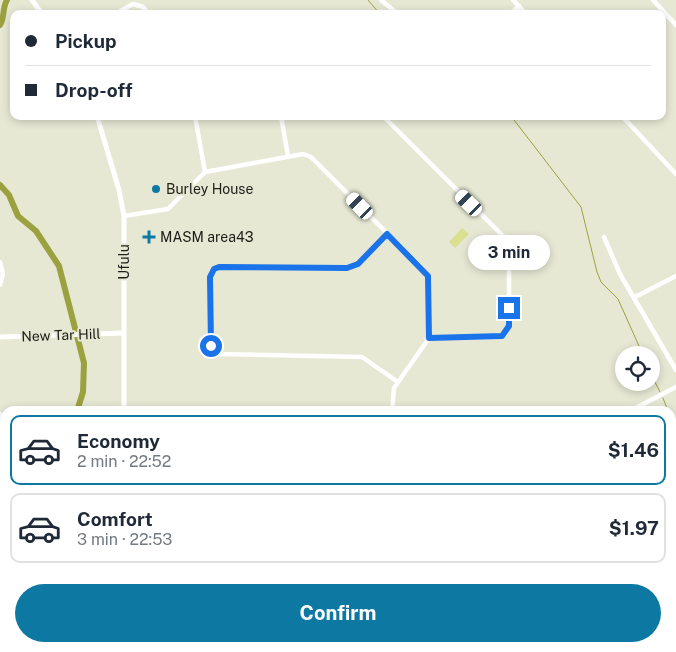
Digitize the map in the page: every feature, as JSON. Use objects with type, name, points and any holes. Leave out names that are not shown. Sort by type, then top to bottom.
[{"type":"street","points":[[381,0],[393,10]]},
{"type":"street","points":[[513,0],[522,10]]},
{"type":"street","points":[[652,0],[662,10]]},
{"type":"street","points":[[122,10],[133,4],[145,10]]},
{"type":"street","points":[[514,10],[519,6]]},
{"type":"street","points":[[666,15],[676,25]]},
{"type":"street","name":"Ufulu","points":[[98,120],[119,190],[124,216],[124,406]]},
{"type":"street","points":[[196,120],[204,172]]},
{"type":"street","points":[[282,120],[288,156]]},
{"type":"street","points":[[387,120],[508,243],[509,326],[506,334],[498,337],[429,338]]},
{"type":"street","points":[[626,120],[676,174]]},
{"type":"street","points":[[124,216],[168,209],[204,172],[288,156],[303,154],[312,157],[428,276],[429,338],[392,391],[392,406]]},
{"type":"street","points":[[387,234],[358,264],[347,268],[219,267],[214,269],[210,277],[211,346],[216,354],[362,358],[398,382]]},
{"type":"street","points":[[604,236],[617,268],[676,370]]},
{"type":"street","points":[[0,262],[3,274],[0,285]]},
{"type":"street","points":[[635,298],[676,276]]},
{"type":"street","name":"New Tar Hill","points":[[0,337],[123,333]]},
{"type":"street","points":[[640,406],[676,388],[676,394]]},
{"type":"green space","points":[[462,228],[469,234],[455,248],[449,242]]},
{"type":"waterway","points":[[0,25],[7,0]]},
{"type":"waterway","points":[[368,0],[377,10]]},
{"type":"waterway","points":[[514,120],[581,207],[601,282],[618,299],[639,346]]},
{"type":"waterway","points":[[0,185],[9,195],[18,216],[36,231],[59,266],[84,363],[83,392],[79,406]]},
{"type":"waterway","points":[[663,398],[666,406]]},
{"type":"place","name":"Burley House","points":[[156,189]]},
{"type":"place","name":"MASM area43","points":[[149,237]]},
{"type":"route","points":[[211,346],[210,277],[214,269],[219,267],[347,268],[358,264],[387,234],[428,276],[429,338],[443,336],[502,336],[508,330],[509,308]]}]
